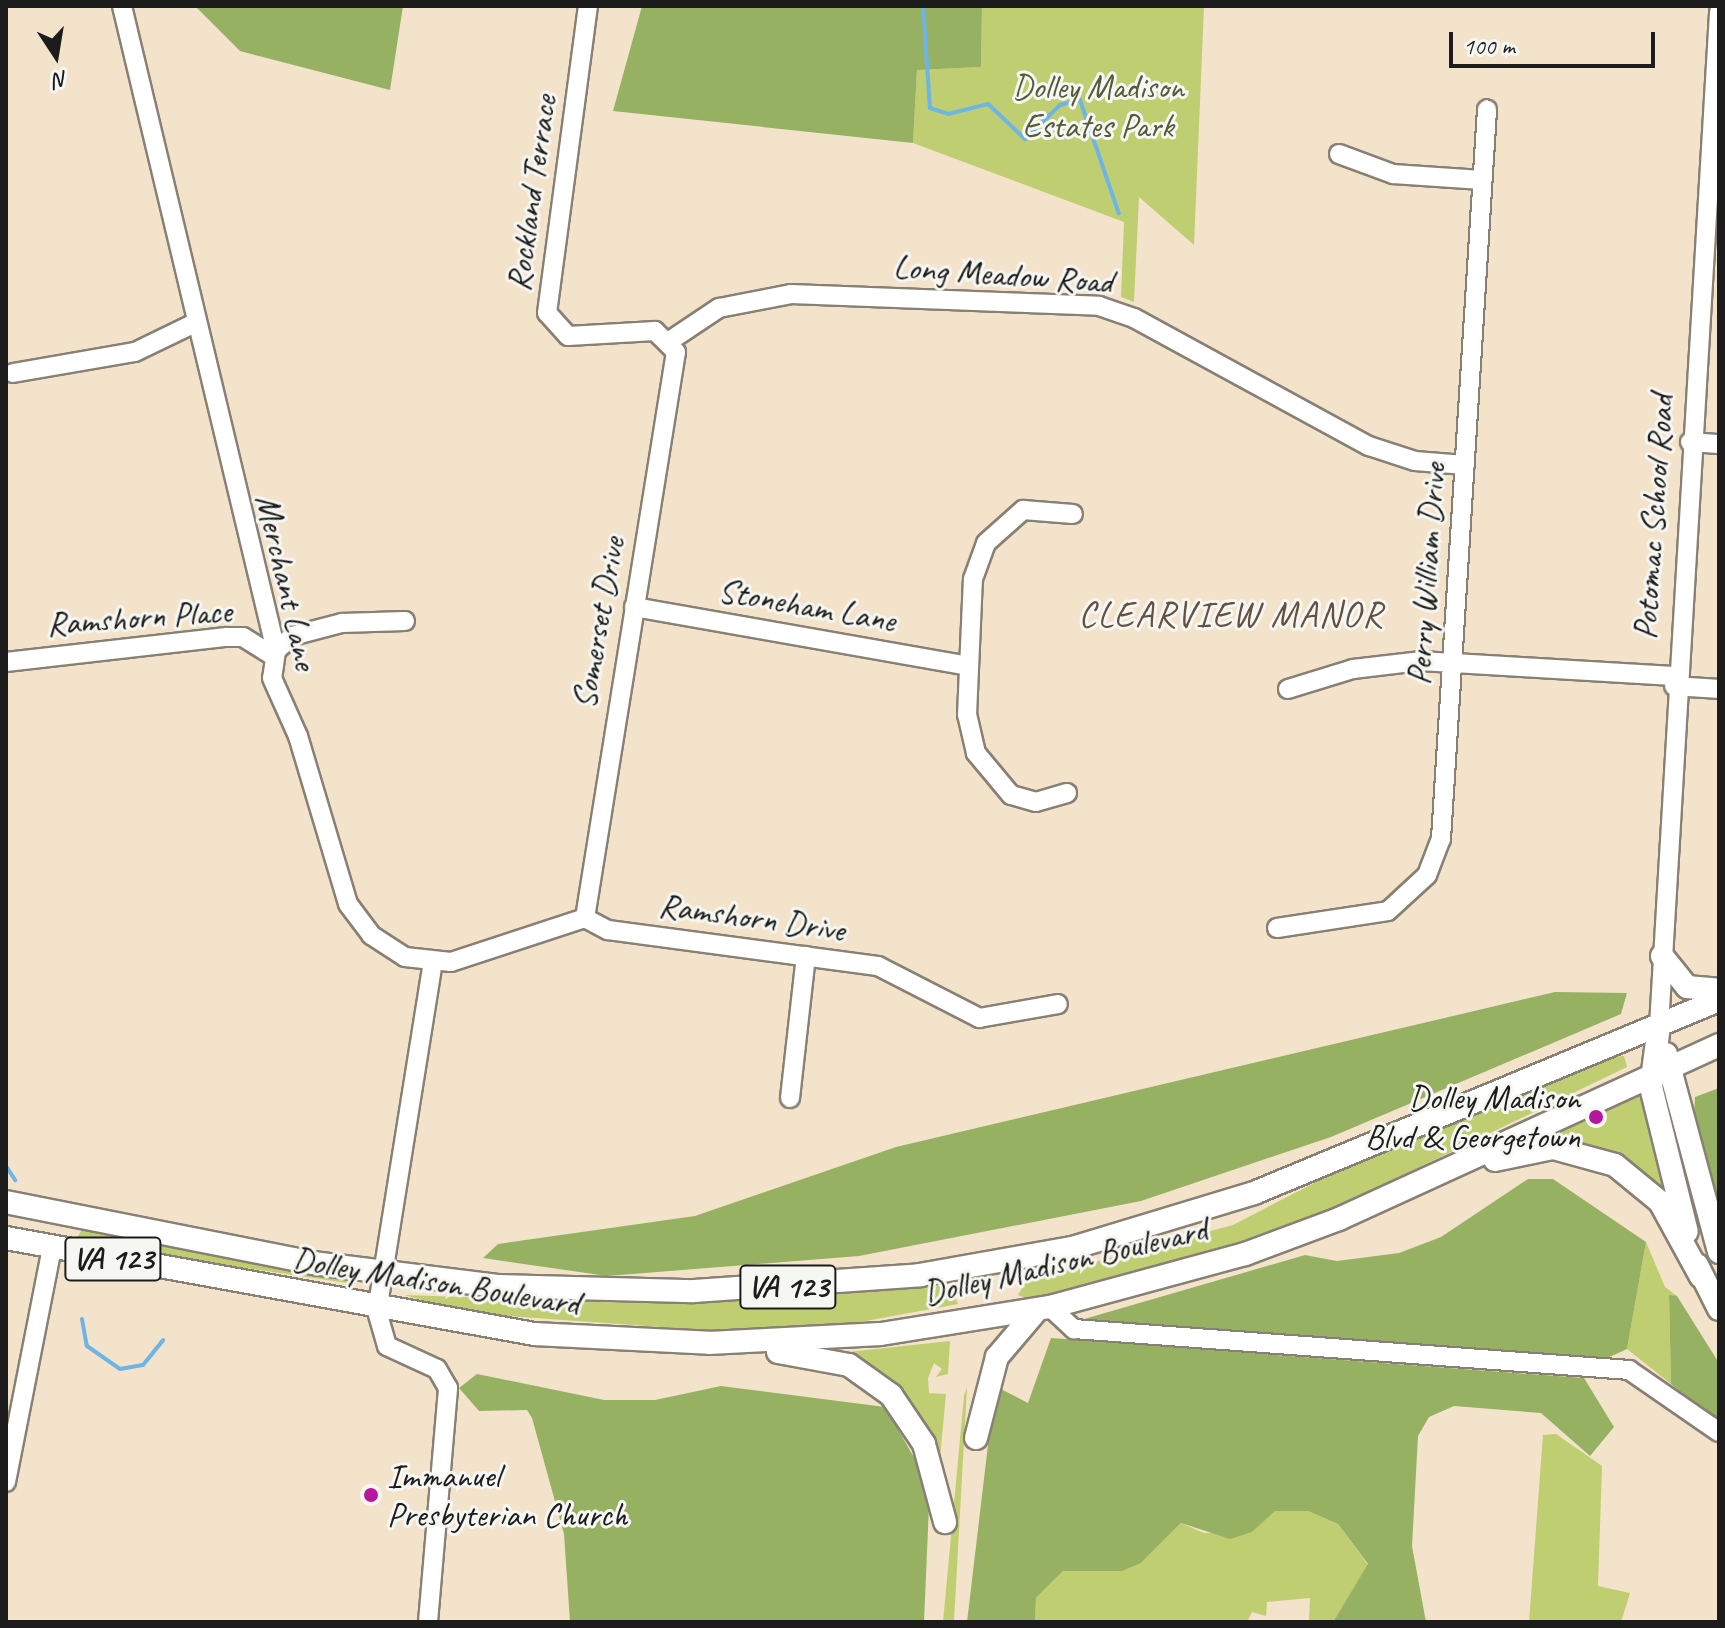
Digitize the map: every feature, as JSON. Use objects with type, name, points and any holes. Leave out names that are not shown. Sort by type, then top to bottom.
[{"type":"main road","points":[[1662,956],[1687,987],[1719,990]]},
{"type":"main road","name":"Dolley Madison Boulevard","points":[[6,1202],[382,1274],[556,1290],[694,1291],[845,1283],[1015,1260],[1135,1232],[1279,1184],[1719,1000]]},
{"type":"main road","points":[[1659,1026],[1660,1072],[1701,1277]]},
{"type":"main road","name":"Dolley Madison Boulevard","points":[[6,1238],[377,1311],[534,1334],[709,1343],[881,1334],[1044,1308],[1220,1262],[1385,1199],[1719,1045]]},
{"type":"main road","points":[[1660,1072],[1719,1252]]},
{"type":"main road","points":[[1385,1199],[1519,1151],[1583,1152],[1653,1194],[1719,1309]]},
{"type":"main road","points":[[52,1247],[59,1213]]},
{"type":"main road","points":[[976,1438],[997,1357],[1044,1308]]},
{"type":"main road","points":[[709,1343],[824,1358],[868,1376],[916,1427],[945,1522]]},
{"type":"street","name":"Merchant Lane","points":[[122,6],[193,324],[275,653],[272,678],[298,736],[348,904],[385,946],[433,963]]},
{"type":"street","name":"Rockland Terrace","points":[[588,6],[546,301],[552,324],[568,336],[655,331],[671,340]]},
{"type":"street","name":"Potomac School Road","points":[[1659,1026],[1674,681],[1690,442],[1711,231],[1719,12]]},
{"type":"street","name":"Perry William Drive","points":[[1277,928],[1371,918],[1403,902],[1427,875],[1441,839],[1487,109]]},
{"type":"street","points":[[1339,154],[1393,174],[1482,180]]},
{"type":"street","name":"Long Meadow Road","points":[[671,340],[719,308],[791,294],[1099,306],[1134,318],[1369,446],[1415,461],[1465,465]]},
{"type":"street","points":[[13,373],[135,352],[193,324]]},
{"type":"street","name":"Somerset Drive","points":[[585,918],[675,361],[671,340]]},
{"type":"street","points":[[1690,442],[1719,444]]},
{"type":"street","points":[[1067,793],[1023,800],[986,771],[969,734],[968,666],[973,579],[986,543],[1023,510],[1073,514]]},
{"type":"street","name":"Stoneham Lane","points":[[634,607],[968,666]]},
{"type":"street","name":"Ramshorn Place","points":[[6,662],[227,637],[243,637],[275,653],[292,636],[342,623],[405,621]]},
{"type":"street","points":[[1288,689],[1375,665],[1451,661],[1674,681],[1719,689]]},
{"type":"street","points":[[428,1622],[448,1388],[432,1365],[387,1346],[377,1311],[433,963],[471,958],[585,918]]},
{"type":"street","name":"Ramshorn Drive","points":[[585,918],[608,930],[895,971],[979,1018],[1058,1004]]},
{"type":"street","points":[[790,1098],[806,956]]},
{"type":"street","points":[[6,1482],[52,1247]]},
{"type":"street","points":[[1044,1308],[1074,1329],[1629,1370],[1719,1432]]},
{"type":"green space","points":[[195,6],[403,6],[390,90],[240,51]]},
{"type":"green space","points":[[642,6],[982,6],[981,67],[917,70],[913,143],[613,111]]},
{"type":"green space","name":"Dolley Madison Estates Park","points":[[982,6],[1204,6],[1194,245],[1139,197],[1134,302],[1121,297],[1124,222],[913,143],[917,70],[981,67]]},
{"type":"green space","points":[[1555,992],[1627,993],[1621,1014],[1331,1137],[1141,1201],[859,1256],[607,1276],[483,1258],[498,1244],[695,1216],[896,1147]]},
{"type":"green space","points":[[1624,1056],[1627,1067],[1339,1206],[1188,1260],[1027,1299],[1018,1295],[1027,1280],[1233,1225],[1349,1165],[1603,1058]]},
{"type":"green space","points":[[1647,1086],[1679,1223],[1616,1158],[1543,1138]]},
{"type":"green space","points":[[1719,1088],[1719,1218],[1694,1115],[1695,1097]]},
{"type":"green space","points":[[1528,1179],[1553,1179],[1646,1242],[1627,1349],[1605,1359],[1067,1324],[1305,1255],[1337,1261],[1399,1253],[1441,1237]]},
{"type":"green space","points":[[82,1230],[296,1265],[351,1277],[354,1284],[85,1244],[75,1240]]},
{"type":"green space","points":[[1646,1242],[1665,1287],[1677,1296],[1669,1296],[1671,1384],[1627,1349]]},
{"type":"green space","points":[[913,1282],[952,1288],[958,1304],[844,1325],[717,1331],[467,1313],[404,1295],[630,1303]]},
{"type":"green space","points":[[1669,1295],[1677,1296],[1719,1363],[1719,1421],[1671,1384]]},
{"type":"green space","points":[[1051,1338],[1584,1378],[1614,1427],[1590,1456],[1541,1413],[1454,1406],[1429,1417],[1418,1436],[1412,1546],[1426,1622],[1333,1622],[1368,1564],[1338,1524],[1308,1511],[1275,1511],[1252,1532],[1230,1539],[1181,1523],[1141,1563],[1122,1571],[1063,1571],[1036,1598],[1035,1622],[967,1622],[995,1386],[1028,1403]]},
{"type":"green space","points":[[950,1341],[948,1374],[936,1377],[942,1369],[934,1363],[928,1378],[929,1393],[946,1394],[939,1469],[932,1442],[839,1353]]},
{"type":"green space","points":[[477,1374],[604,1400],[655,1400],[721,1386],[885,1407],[923,1473],[929,1506],[924,1622],[570,1622],[564,1534],[532,1418],[527,1410],[479,1411],[459,1388]]},
{"type":"green space","points":[[967,1387],[954,1622],[943,1622],[964,1396]]},
{"type":"green space","points":[[1556,1434],[1602,1466],[1598,1586],[1630,1593],[1621,1622],[1529,1622],[1543,1435]]},
{"type":"green space","points":[[1274,1511],[1308,1511],[1338,1524],[1368,1565],[1333,1622],[1309,1622],[1310,1598],[1267,1602],[1266,1616],[1252,1612],[1247,1622],[1035,1622],[1036,1598],[1063,1571],[1141,1563],[1181,1523],[1204,1533],[1252,1532]]},
{"type":"waterway","points":[[923,6],[930,108],[948,114],[988,104],[1025,139],[1060,105],[1080,100],[1119,214]]},
{"type":"waterway","points":[[6,1166],[15,1180]]},
{"type":"waterway","points":[[82,1319],[87,1346],[120,1369],[143,1365],[163,1340]]},
{"type":"place","name":"Dolley Madison Blvd & Georgetown","points":[[1596,1117]]},
{"type":"place","name":"Immanuel Presbyterian Church","points":[[371,1495]]},
{"type":"district","name":"CLEARVIEW MANOR","points":[[1231,615]]}]
